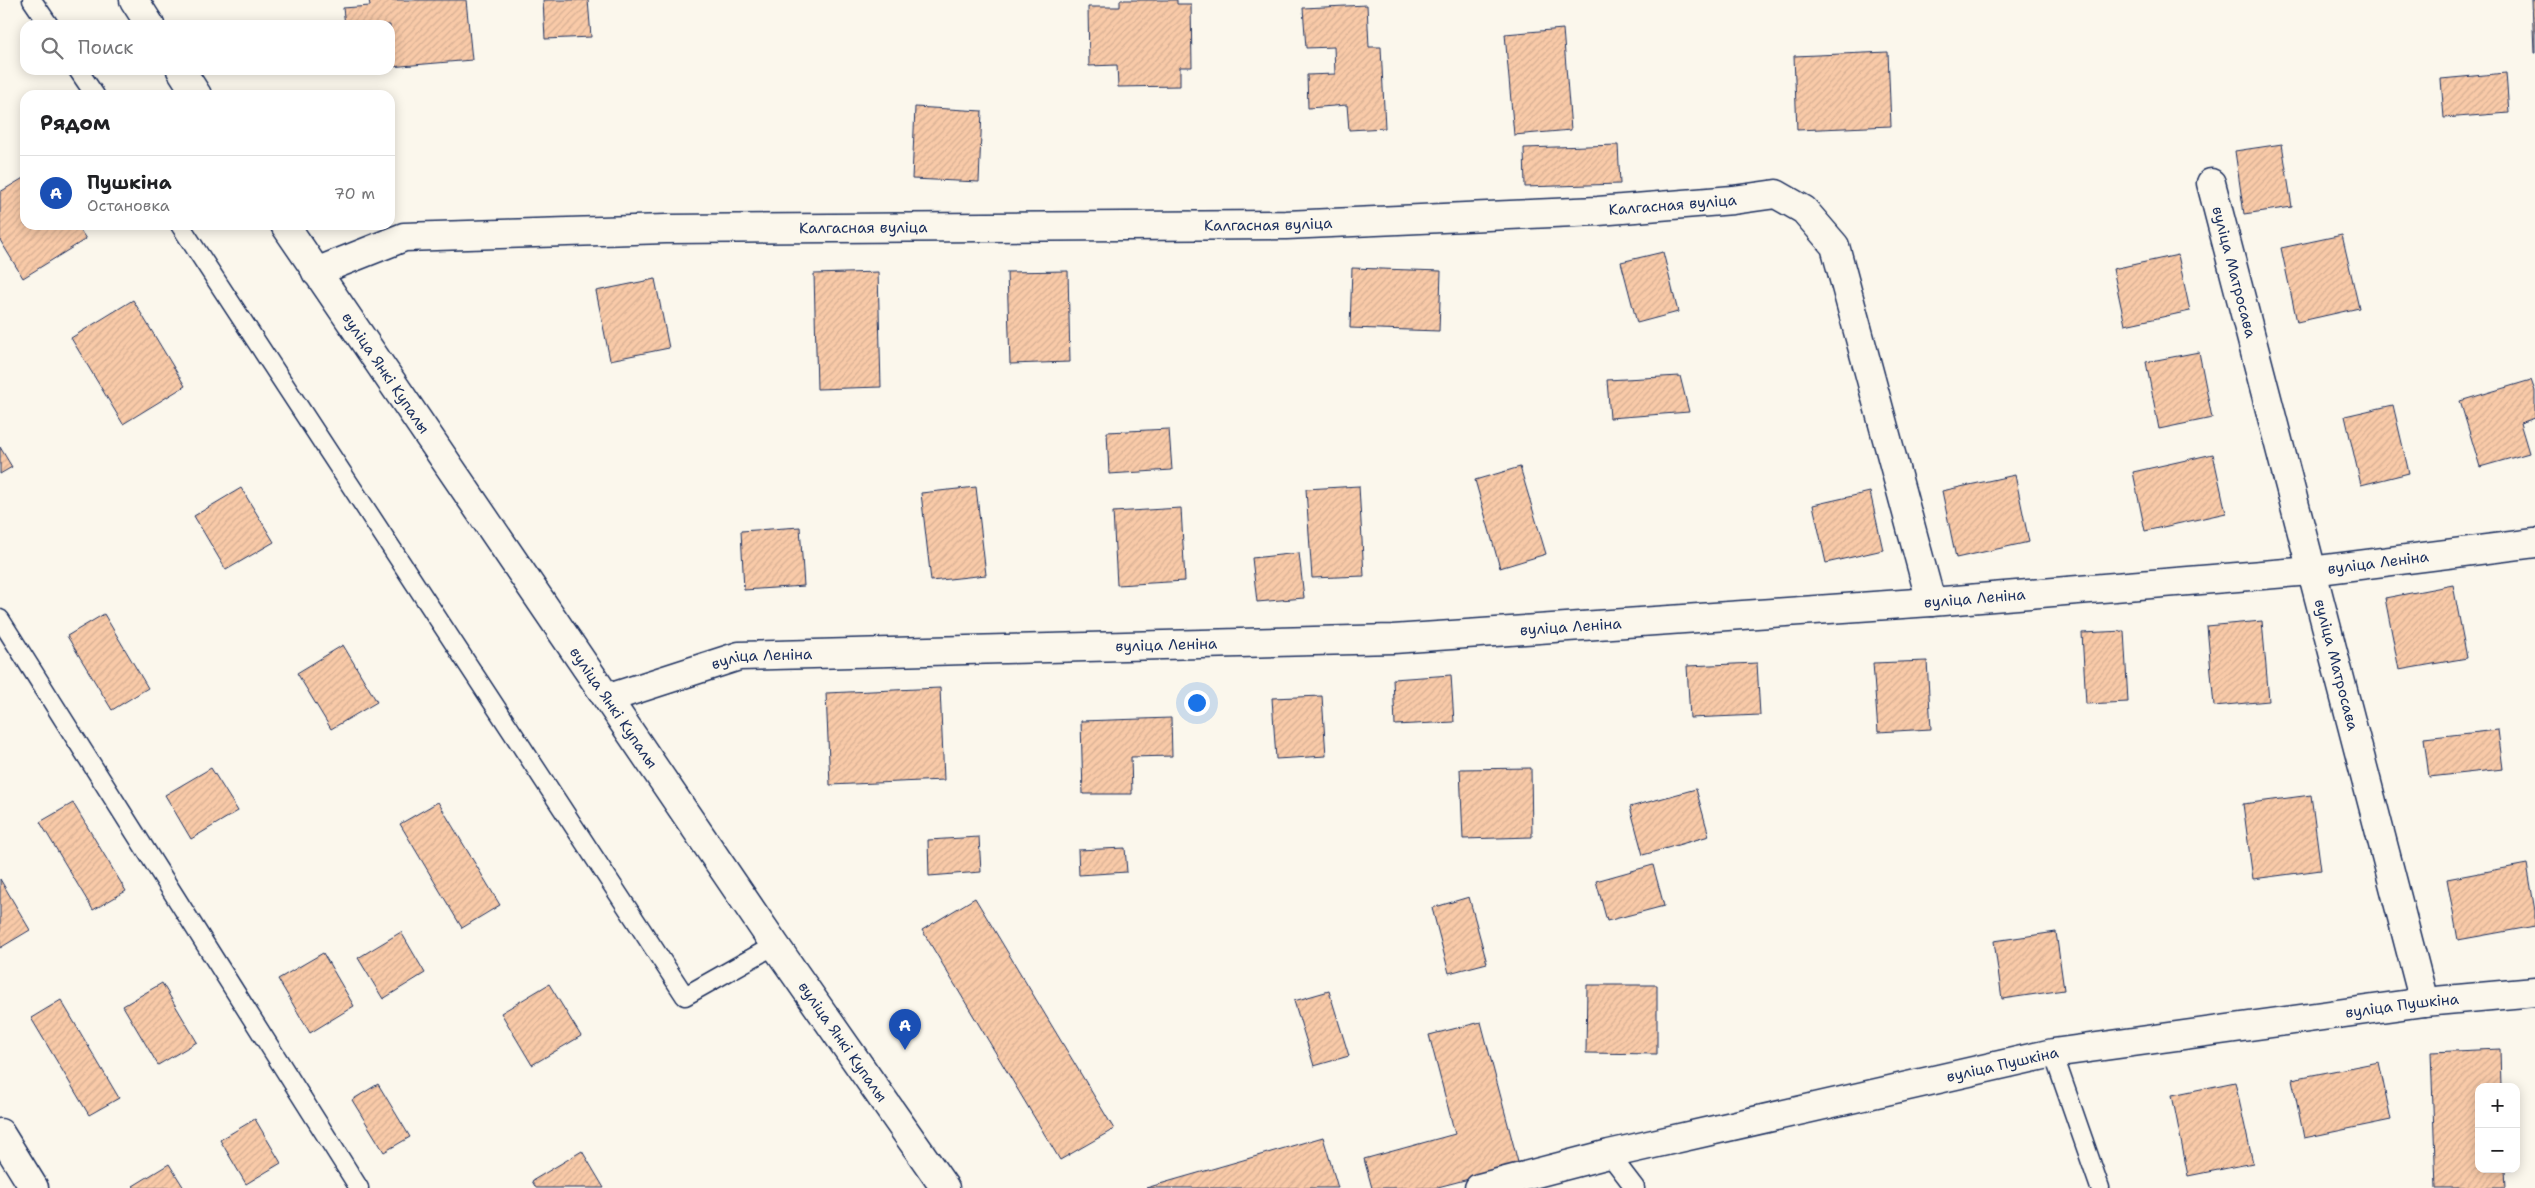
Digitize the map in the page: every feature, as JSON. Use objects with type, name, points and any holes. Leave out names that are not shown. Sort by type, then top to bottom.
[{"type":"street","points":[[134,0],[147,20]]},
{"type":"street","points":[[184,75],[194,90]]},
{"type":"street","name":"вуліца Матросава","points":[[2211,183],[2424,1002]]},
{"type":"street","name":"Калгасная вуліца","points":[[316,272],[404,237],[666,229],[1286,225],[1598,212],[1733,200],[1776,194],[1804,210],[1836,246],[1931,602]]},
{"type":"street","name":"вуліца Янкі Купалы","points":[[287,230],[609,698],[775,945],[945,1188]]},
{"type":"street","name":"вуліца Леніна","points":[[609,698],[739,656],[1393,639],[1931,602],[2311,572],[2535,543]]},
{"type":"street","name":"вуліца Пушкіна","points":[[1479,1188],[1609,1154],[2053,1053],[2424,1002],[2535,992]]},
{"type":"street","points":[[0,1133],[34,1188]]},
{"type":"lane","points":[[32,0],[46,20]]},
{"type":"lane","points":[[81,75],[91,90]]},
{"type":"lane","points":[[183,230],[685,996],[775,945]]},
{"type":"lane","points":[[0,619],[359,1188]]},
{"type":"lane","points":[[2053,1053],[2100,1188]]},
{"type":"lane","points":[[1609,1154],[1635,1188]]},
{"type":"building","points":[[369,0],[466,0],[472,60],[395,67],[395,20],[344,20],[343,8],[370,6]]},
{"type":"building","points":[[543,0],[588,0],[591,37],[545,39]]},
{"type":"building","points":[[1120,0],[1177,0],[1177,4],[1191,4],[1192,67],[1180,67],[1180,86],[1118,87],[1117,65],[1089,66],[1088,7],[1120,7]]},
{"type":"building","points":[[2532,0],[2535,0],[2535,53],[2534,53]]},
{"type":"building","points":[[1367,5],[1369,47],[1381,47],[1385,128],[1349,130],[1347,105],[1308,108],[1307,75],[1335,74],[1334,47],[1306,48],[1303,8]]},
{"type":"building","points":[[1563,29],[1571,130],[1514,135],[1505,34]]},
{"type":"building","points":[[1888,52],[1891,126],[1797,130],[1794,56]]},
{"type":"building","points":[[2506,73],[2509,113],[2444,118],[2441,79]]},
{"type":"building","points":[[915,107],[982,111],[979,182],[912,179]]},
{"type":"building","points":[[2282,144],[2292,207],[2244,214],[2235,151]]},
{"type":"building","points":[[1618,145],[1620,184],[1525,187],[1524,148]]},
{"type":"building","points":[[20,180],[20,230],[80,230],[86,239],[23,278],[0,240],[0,192]]},
{"type":"building","points":[[2342,235],[2359,308],[2297,322],[2281,248]]},
{"type":"building","points":[[1663,252],[1678,312],[1637,323],[1621,262]]},
{"type":"building","points":[[2178,255],[2190,311],[2125,325],[2113,269]]},
{"type":"building","points":[[1352,268],[1441,271],[1439,331],[1350,328]]},
{"type":"building","points":[[1068,271],[1070,362],[1010,364],[1007,272]]},
{"type":"building","points":[[878,272],[881,387],[817,389],[814,274]]},
{"type":"building","points":[[655,279],[669,348],[610,360],[596,291]]},
{"type":"building","points":[[133,300],[185,386],[123,424],[71,338]]},
{"type":"building","points":[[2199,352],[2212,418],[2159,429],[2146,362]]},
{"type":"building","points":[[1680,376],[1689,412],[1610,418],[1607,380]]},
{"type":"building","points":[[2531,380],[2535,391],[2535,418],[2520,423],[2529,453],[2480,467],[2460,401]]},
{"type":"building","points":[[2393,405],[2409,473],[2361,485],[2345,416]]},
{"type":"building","points":[[1169,429],[1172,470],[1109,474],[1107,432]]},
{"type":"building","points":[[0,447],[12,467],[0,474]]},
{"type":"building","points":[[2213,454],[2226,513],[2145,531],[2133,472]]},
{"type":"building","points":[[1520,467],[1546,554],[1500,568],[1475,480]]},
{"type":"building","points":[[2015,475],[2029,542],[1956,558],[1942,491]]},
{"type":"building","points":[[1359,486],[1364,576],[1312,578],[1306,489]]},
{"type":"building","points":[[976,487],[986,575],[931,581],[921,493]]},
{"type":"building","points":[[241,488],[274,542],[226,570],[194,516]]},
{"type":"building","points":[[1870,492],[1883,550],[1826,563],[1813,505]]},
{"type":"building","points":[[1181,508],[1185,581],[1117,585],[1113,512]]},
{"type":"building","points":[[800,527],[804,586],[744,590],[741,531]]},
{"type":"building","points":[[1299,553],[1304,598],[1257,602],[1252,558]]},
{"type":"building","points":[[2453,585],[2467,658],[2399,670],[2385,598]]},
{"type":"building","points":[[104,614],[148,688],[112,710],[67,636]]},
{"type":"building","points":[[2262,621],[2269,701],[2214,706],[2207,626]]},
{"type":"building","points":[[2124,631],[2128,702],[2086,704],[2082,633]]},
{"type":"building","points":[[343,645],[377,702],[331,729],[297,673]]},
{"type":"building","points":[[1927,661],[1931,729],[1878,732],[1873,663]]},
{"type":"building","points":[[1757,663],[1760,715],[1690,718],[1687,666]]},
{"type":"building","points":[[1451,675],[1454,722],[1395,725],[1393,679]]},
{"type":"building","points":[[940,688],[944,780],[830,785],[826,693]]},
{"type":"building","points":[[1322,696],[1326,756],[1276,759],[1272,698]]},
{"type":"building","points":[[1171,718],[1172,756],[1131,757],[1132,794],[1083,794],[1081,721]]},
{"type":"building","points":[[2498,730],[2503,769],[2429,777],[2424,738]]},
{"type":"building","points":[[211,768],[238,811],[191,839],[165,795]]},
{"type":"building","points":[[1531,768],[1532,837],[1463,839],[1460,769]]},
{"type":"building","points":[[1696,789],[1709,836],[1643,855],[1630,807]]},
{"type":"building","points":[[2311,795],[2321,870],[2253,879],[2243,804]]},
{"type":"building","points":[[438,802],[500,905],[462,928],[400,824]]},
{"type":"building","points":[[73,803],[126,891],[93,910],[40,822]]},
{"type":"building","points":[[979,837],[981,872],[929,876],[928,840]]},
{"type":"building","points":[[1125,848],[1127,872],[1079,875],[1078,850]]},
{"type":"building","points":[[2527,864],[2535,911],[2535,926],[2458,940],[2447,879]]},
{"type":"building","points":[[1653,865],[1664,906],[1607,921],[1596,881]]},
{"type":"building","points":[[0,879],[30,930],[0,948]]},
{"type":"building","points":[[1469,897],[1487,963],[1449,973],[1432,908]]},
{"type":"building","points":[[975,898],[1114,1129],[1060,1160],[922,930]]},
{"type":"building","points":[[401,932],[425,973],[383,999],[358,958]]},
{"type":"building","points":[[2056,932],[2064,990],[2002,999],[1994,941]]},
{"type":"building","points":[[323,953],[354,1006],[310,1033],[278,979]]},
{"type":"building","points":[[162,983],[197,1042],[158,1065],[123,1006]]},
{"type":"building","points":[[549,984],[581,1036],[532,1065],[501,1013]]},
{"type":"building","points":[[1587,985],[1657,985],[1657,1054],[1586,1053]]},
{"type":"building","points":[[1329,991],[1349,1056],[1314,1066],[1294,1001]]},
{"type":"building","points":[[61,1000],[119,1098],[89,1115],[31,1018]]},
{"type":"building","points":[[1481,1022],[1519,1166],[1434,1188],[1372,1188],[1364,1159],[1455,1134],[1429,1035]]},
{"type":"building","points":[[2500,1049],[2501,1083],[2475,1083],[2475,1173],[2505,1173],[2506,1188],[2436,1188],[2431,1052]]},
{"type":"building","points":[[2379,1062],[2391,1120],[2304,1138],[2292,1079]]},
{"type":"building","points":[[2235,1082],[2253,1163],[2188,1176],[2172,1095]]},
{"type":"building","points":[[378,1084],[410,1137],[384,1152],[352,1100]]},
{"type":"building","points":[[255,1119],[281,1163],[246,1184],[220,1140]]},
{"type":"building","points":[[1323,1137],[1338,1188],[1146,1188]]},
{"type":"building","points":[[582,1151],[604,1188],[536,1188],[532,1181]]},
{"type":"building","points":[[169,1164],[184,1188],[135,1188],[133,1186]]},
{"type":"place","name":"Пушкіна","points":[[905,1050]]}]
